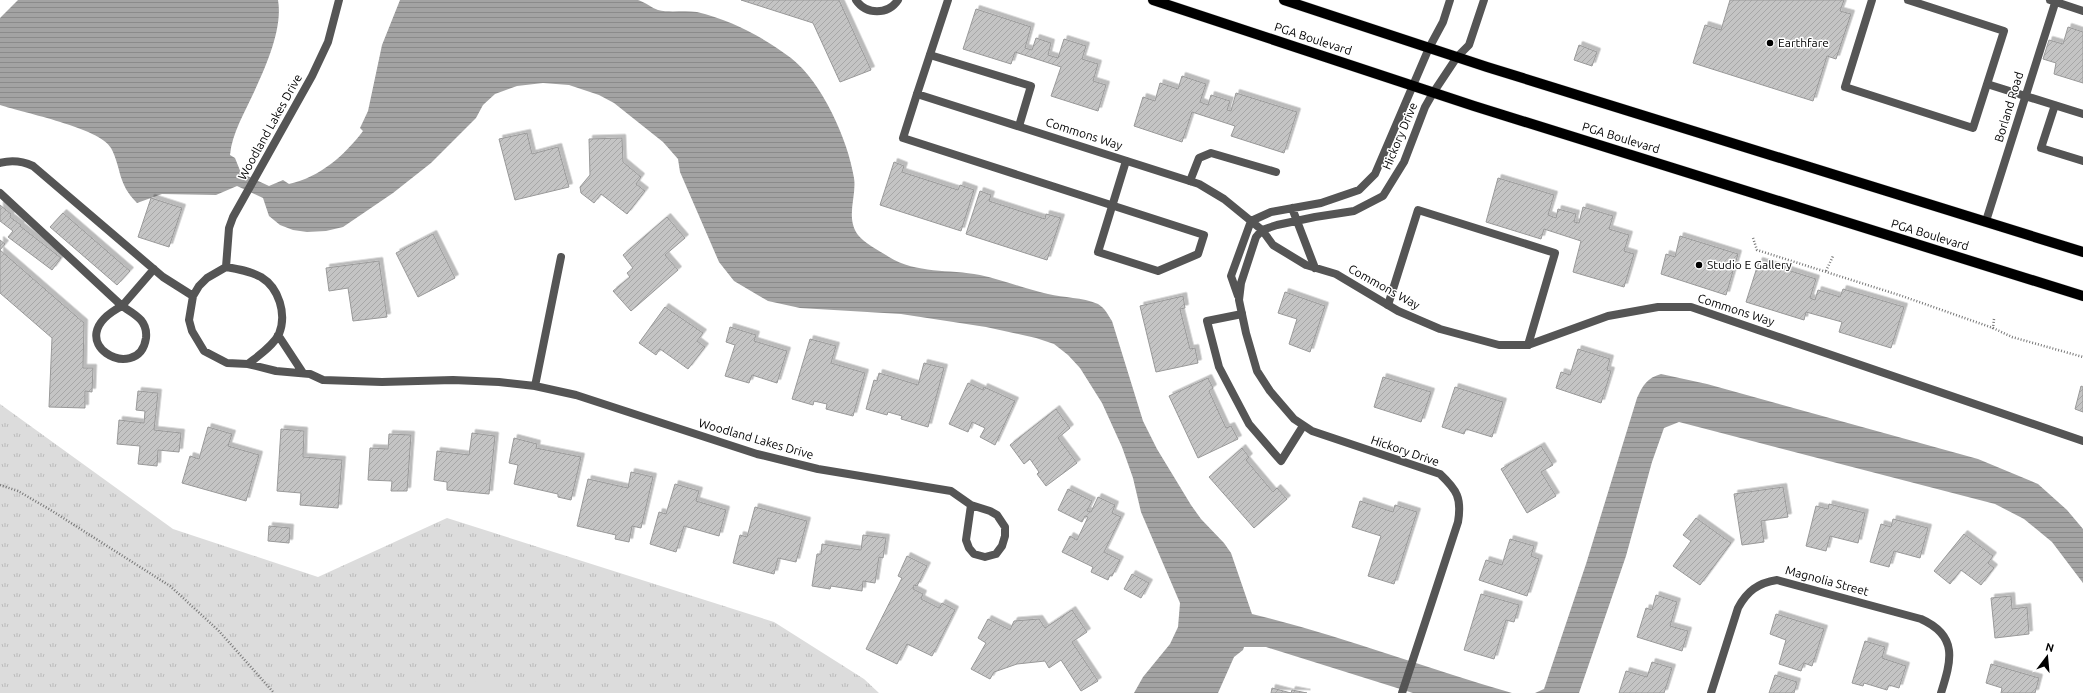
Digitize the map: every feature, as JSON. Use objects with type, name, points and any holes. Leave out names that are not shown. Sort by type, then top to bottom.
[{"type":"main road","name":"PGA Boulevard","points":[[1153,0],[1433,93],[2083,296]]},
{"type":"main road","points":[[1284,0],[1457,57],[2083,252]]},
{"type":"street","name":"Woodland Lakes Drive","points":[[226,267],[229,228],[256,175],[312,76],[328,42],[339,0]]},
{"type":"street","points":[[856,0],[867,10],[877,12],[887,10],[898,0]]},
{"type":"street","points":[[948,0],[903,138],[1112,206],[1204,235],[1198,254],[1158,271],[1098,252],[1112,206],[1126,161]]},
{"type":"street","name":"Hickory Drive","points":[[1402,693],[1458,522],[1460,510],[1458,498],[1453,487],[1440,474],[1345,443],[1303,426],[1286,411],[1257,371],[1239,300],[1231,276],[1252,221],[1271,212],[1321,204],[1359,190],[1375,174],[1429,48],[1443,22],[1450,0]]},
{"type":"street","name":"Hickory Drive","points":[[1239,300],[1243,271],[1256,237],[1262,230],[1297,221],[1354,211],[1383,196],[1404,162],[1425,107],[1457,57],[1469,45],[1484,0]]},
{"type":"street","points":[[1872,0],[1844,86],[1973,128],[2004,31],[1908,0]]},
{"type":"street","points":[[2054,1],[2083,11]]},
{"type":"street","name":"Borland Road","points":[[1986,221],[2054,1]]},
{"type":"street","points":[[930,55],[1031,86],[1019,126]]},
{"type":"street","points":[[1987,84],[2083,114]]},
{"type":"street","name":"Commons Way","points":[[918,94],[1199,184],[1224,199],[1252,221],[1262,230],[1273,245],[1306,265],[1336,274],[1388,305],[1440,329],[1499,345],[1528,345],[1608,316],[1658,307],[1691,307],[2083,441]]},
{"type":"street","points":[[2055,106],[2041,148],[2083,161]]},
{"type":"street","points":[[1190,181],[1199,158],[1211,153],[1276,172]]},
{"type":"street","points":[[0,163],[7,161],[24,162],[33,166],[154,269],[193,296],[207,278],[226,267],[252,272],[262,278],[270,285],[281,306],[282,317],[278,335],[265,351],[248,364]]},
{"type":"street","points":[[0,193],[122,306],[138,316],[144,323],[146,333],[145,342],[140,351],[132,357],[123,359],[113,358],[105,353],[99,345],[96,336],[98,326],[102,318],[122,306],[154,269]]},
{"type":"street","points":[[1292,208],[1314,268]]},
{"type":"street","points":[[1388,305],[1418,210],[1555,252],[1528,345]]},
{"type":"street","points":[[535,386],[561,257]]},
{"type":"street","name":"Woodland Lakes Drive","points":[[193,296],[190,308],[192,331],[204,351],[226,363],[248,364],[276,371],[310,374],[324,380],[382,382],[453,380],[499,382],[535,386],[576,395],[772,458],[818,469],[872,479],[940,488],[962,497],[971,505],[990,511],[997,515],[1005,527],[1005,536],[1002,546],[996,554],[985,557],[974,554],[969,548],[966,540],[971,505]]},
{"type":"street","points":[[1242,314],[1208,321],[1219,367],[1249,424],[1281,461],[1303,426]]},
{"type":"street","points":[[278,335],[303,373]]},
{"type":"street","name":"Magnolia Street","points":[[1711,693],[1738,608],[1744,597],[1754,587],[1765,582],[1777,580],[1921,619],[1931,624],[1947,640],[1950,652],[1950,664],[1941,693]]},
{"type":"path","points":[[1753,238],[1757,250],[1826,271],[1993,328],[2012,337],[2083,357]]},
{"type":"path","points":[[1826,271],[1834,256]]},
{"type":"path","points":[[1993,328],[1994,319]]},
{"type":"path","points":[[0,485],[18,491],[49,509],[170,586],[218,630],[274,693]]},
{"type":"green space","points":[[0,404],[173,529],[318,577],[447,518],[774,622],[864,679],[879,693],[0,693]]},
{"type":"green space","points":[[485,675],[500,681],[510,693],[459,693]]},
{"type":"shaded area","points":[[18,0],[278,0],[279,11],[276,35],[264,71],[239,123],[233,139],[230,155],[235,158],[241,173],[269,186],[283,180],[289,184],[300,181],[321,171],[348,149],[363,131],[360,128],[368,111],[382,45],[400,0],[638,0],[658,10],[687,11],[710,15],[746,30],[758,36],[791,58],[802,68],[823,96],[840,130],[851,163],[854,178],[852,221],[858,235],[865,241],[889,257],[911,266],[922,269],[980,275],[1039,292],[1092,302],[1098,304],[1104,310],[1112,321],[1143,421],[1157,449],[1191,505],[1201,519],[1224,543],[1231,553],[1252,614],[1318,632],[1512,693],[1413,693],[1266,647],[1244,647],[1243,650],[1234,657],[1218,693],[1134,693],[1143,677],[1170,644],[1178,627],[1180,603],[1141,512],[1133,478],[1122,447],[1102,403],[1080,368],[1068,355],[1054,344],[1036,338],[986,327],[901,314],[800,308],[768,301],[734,281],[719,262],[680,172],[678,159],[663,142],[614,103],[599,95],[569,85],[543,83],[517,86],[495,94],[483,105],[476,118],[431,163],[393,193],[343,227],[326,231],[307,232],[293,230],[280,225],[269,216],[263,198],[237,186],[216,195],[162,194],[137,203],[126,189],[111,148],[104,141],[92,134],[60,122],[0,105],[0,18]]},
{"type":"shaded area","points":[[1661,374],[1707,384],[1978,459],[2038,484],[2067,510],[2083,529],[2083,583],[2052,542],[2024,519],[1995,504],[1679,422],[1664,428],[1652,462],[1626,556],[1579,693],[1535,693],[1544,689],[1586,564],[1637,398],[1641,389],[1649,380]]},
{"type":"building","points":[[741,0],[839,0],[871,70],[840,82],[813,23]]},
{"type":"building","name":"Earthfare","points":[[1730,0],[1844,0],[1840,11],[1851,14],[1836,59],[1827,56],[1813,101],[1693,63],[1705,25],[1721,30]]},
{"type":"building","points":[[976,9],[1031,27],[1025,48],[1032,50],[1036,38],[1051,43],[1048,55],[1058,58],[1064,39],[1086,46],[1082,59],[1098,64],[1093,81],[1106,85],[1098,111],[1051,96],[1061,67],[1015,52],[1011,64],[963,49]]},
{"type":"building","points":[[2068,27],[2083,32],[2083,83],[2054,74],[2056,63],[2043,59],[2049,40],[2063,44]]},
{"type":"building","points":[[1579,45],[1597,52],[1592,66],[1574,60]]},
{"type":"building","points":[[1182,76],[1206,84],[1200,102],[1208,105],[1211,95],[1230,101],[1227,110],[1231,111],[1236,93],[1297,112],[1284,153],[1231,136],[1235,126],[1192,112],[1182,142],[1134,126],[1143,97],[1155,101],[1160,83],[1178,89]]},
{"type":"building","points":[[527,133],[532,154],[558,147],[569,187],[515,200],[499,139]]},
{"type":"building","points":[[622,138],[623,162],[641,177],[636,184],[645,191],[627,214],[601,194],[594,203],[581,193],[580,187],[590,175],[589,139]]},
{"type":"building","points":[[894,162],[904,166],[902,172],[958,190],[960,185],[974,190],[961,231],[880,205]]},
{"type":"building","points":[[1498,178],[1554,195],[1548,215],[1556,218],[1558,209],[1576,214],[1574,222],[1579,223],[1583,207],[1613,216],[1609,229],[1629,235],[1624,251],[1634,254],[1624,287],[1573,272],[1581,241],[1544,229],[1541,239],[1486,222]]},
{"type":"building","points":[[980,191],[991,195],[989,201],[1045,219],[1046,214],[1061,218],[1047,260],[966,234]]},
{"type":"building","points":[[151,198],[182,208],[169,247],[138,237]]},
{"type":"building","points":[[0,205],[11,214],[10,217],[21,225],[20,226],[61,258],[52,270],[8,237],[13,231],[0,221]]},
{"type":"building","points":[[63,213],[130,271],[117,285],[50,227]]},
{"type":"building","points":[[667,217],[685,238],[665,255],[678,270],[631,311],[613,291],[630,277],[627,273],[633,268],[623,255]]},
{"type":"building","points":[[433,234],[455,278],[418,297],[396,253]]},
{"type":"building","name":"Studio E Gallery","points":[[1680,236],[1738,254],[1726,295],[1661,274],[1666,254],[1675,257]]},
{"type":"building","points":[[0,240],[5,244],[0,250]]},
{"type":"building","points":[[0,250],[84,323],[83,368],[93,368],[92,392],[85,391],[85,408],[49,407],[52,338],[0,293]]},
{"type":"building","points":[[379,261],[387,317],[353,321],[348,288],[329,291],[326,268]]},
{"type":"building","points":[[1759,261],[1816,279],[1810,298],[1815,300],[1818,290],[1840,297],[1843,289],[1904,307],[1891,348],[1839,332],[1842,322],[1806,312],[1804,320],[1746,302]]},
{"type":"building","points":[[1285,292],[1325,306],[1310,352],[1289,344],[1297,319],[1278,313]]},
{"type":"building","points":[[1183,296],[1185,308],[1180,309],[1190,349],[1195,348],[1198,363],[1156,372],[1140,306]]},
{"type":"building","points":[[665,307],[703,333],[697,341],[705,347],[688,369],[660,349],[656,355],[639,343]]},
{"type":"building","points":[[730,327],[756,335],[754,341],[787,351],[777,383],[752,375],[749,383],[725,376],[735,345],[726,342]]},
{"type":"building","points":[[810,339],[836,346],[831,363],[865,373],[853,416],[826,409],[827,404],[814,401],[813,405],[792,399]]},
{"type":"building","points":[[1578,349],[1610,359],[1607,370],[1611,371],[1601,403],[1556,388],[1561,372],[1570,375]]},
{"type":"building","points":[[924,363],[944,368],[928,427],[901,419],[902,416],[888,412],[887,415],[866,409],[874,380],[877,381],[879,373],[918,385]]},
{"type":"building","points":[[1383,377],[1431,392],[1421,422],[1374,407]]},
{"type":"building","points":[[1208,378],[1213,388],[1209,391],[1226,428],[1231,426],[1238,439],[1198,458],[1169,396]]},
{"type":"building","points":[[968,383],[983,390],[984,387],[1015,401],[995,445],[980,437],[985,428],[972,422],[968,432],[949,424]]},
{"type":"building","points":[[2081,386],[2083,387],[2083,412],[2075,409]]},
{"type":"building","points":[[1455,387],[1503,402],[1492,437],[1466,429],[1464,434],[1442,427]]},
{"type":"building","points":[[138,391],[158,393],[154,430],[181,433],[179,452],[158,450],[157,466],[138,464],[140,446],[117,444],[119,420],[144,423],[145,411],[136,410]]},
{"type":"building","points":[[1056,409],[1070,428],[1058,438],[1077,463],[1046,486],[1037,474],[1039,472],[1030,459],[1024,464],[1010,445]]},
{"type":"building","points":[[208,427],[232,434],[228,446],[259,455],[246,501],[182,483],[190,456],[199,459]]},
{"type":"building","points":[[281,429],[304,431],[303,457],[342,460],[338,508],[300,505],[301,493],[277,491]]},
{"type":"building","points":[[472,433],[495,436],[489,494],[447,490],[447,482],[434,480],[437,451],[469,455]]},
{"type":"building","points":[[389,434],[411,435],[407,491],[391,491],[392,481],[368,480],[370,448],[388,449]]},
{"type":"building","points":[[514,438],[537,444],[536,448],[581,457],[571,500],[558,497],[558,494],[514,484],[518,465],[509,463]]},
{"type":"building","points":[[1541,446],[1553,465],[1541,472],[1556,496],[1527,513],[1501,469]]},
{"type":"building","points":[[1242,448],[1249,457],[1246,460],[1273,492],[1277,488],[1287,499],[1254,528],[1209,477]]},
{"type":"building","points":[[631,472],[653,477],[641,528],[632,526],[629,542],[615,539],[616,535],[577,526],[588,479],[628,488]]},
{"type":"building","points":[[675,484],[699,491],[696,501],[726,510],[719,536],[684,526],[676,552],[650,544],[659,512],[666,514]]},
{"type":"building","points":[[1783,487],[1788,517],[1761,521],[1764,542],[1742,545],[1734,494]]},
{"type":"building","points":[[1068,489],[1092,501],[1087,511],[1091,512],[1098,497],[1115,505],[1112,513],[1121,517],[1104,552],[1120,560],[1112,576],[1110,575],[1108,580],[1091,572],[1093,567],[1062,552],[1070,536],[1077,540],[1088,517],[1085,516],[1082,522],[1058,510]]},
{"type":"building","points":[[1360,501],[1393,512],[1395,505],[1417,512],[1394,584],[1368,576],[1381,536],[1352,527]]},
{"type":"building","points":[[1829,504],[1865,513],[1858,543],[1830,536],[1826,551],[1806,546],[1816,506],[1828,509]]},
{"type":"building","points":[[755,507],[807,521],[796,562],[778,558],[774,574],[733,563],[740,535],[747,537]]},
{"type":"building","points":[[1696,518],[1731,543],[1700,585],[1673,566],[1691,541],[1683,535]]},
{"type":"building","points":[[1893,519],[1928,528],[1920,558],[1894,551],[1889,567],[1870,562],[1881,524],[1891,527]]},
{"type":"building","points":[[269,526],[290,528],[289,543],[268,541]]},
{"type":"building","points":[[1964,534],[1993,556],[1988,563],[1994,568],[1981,585],[1961,570],[1950,584],[1934,571]]},
{"type":"building","points":[[863,535],[886,538],[883,558],[879,557],[875,583],[863,581],[862,591],[831,586],[830,589],[812,586],[817,554],[821,554],[822,544],[861,550]]},
{"type":"building","points":[[1510,539],[1534,546],[1531,556],[1539,559],[1527,596],[1479,580],[1486,560],[1502,565]]},
{"type":"building","points":[[907,556],[927,566],[917,586],[914,585],[913,589],[923,594],[921,599],[939,608],[942,603],[955,610],[932,656],[907,644],[897,664],[866,649],[902,578],[898,576]]},
{"type":"building","points":[[1132,574],[1149,583],[1141,598],[1124,589]]},
{"type":"building","points":[[1481,594],[1519,605],[1514,622],[1506,620],[1494,659],[1464,650]]},
{"type":"building","points":[[1656,595],[1677,602],[1670,626],[1688,631],[1682,651],[1637,637],[1646,608],[1652,610]]},
{"type":"building","points":[[2011,596],[2012,609],[2027,607],[2029,634],[1995,638],[1991,598]]},
{"type":"building","points":[[1072,610],[1087,632],[1072,642],[1098,681],[1081,691],[1061,660],[1049,668],[1045,661],[1017,664],[994,672],[990,679],[971,669],[986,643],[978,638],[988,619],[1010,630],[1014,621],[1039,619],[1045,628]]},
{"type":"building","points":[[1776,614],[1824,629],[1812,666],[1804,663],[1801,671],[1779,664],[1786,640],[1770,634]]},
{"type":"building","points":[[1865,641],[1885,647],[1882,658],[1906,666],[1899,688],[1889,685],[1887,690],[1864,683],[1863,686],[1852,683]]},
{"type":"building","points":[[1652,662],[1672,668],[1664,693],[1619,693],[1626,671],[1647,677]]},
{"type":"building","points":[[1991,664],[2039,678],[2035,693],[2001,693],[2002,688],[1986,683]]},
{"type":"building","points":[[1775,675],[1797,682],[1794,693],[1769,693]]},
{"type":"building","points":[[1272,688],[1291,693],[1271,693]]},
{"type":"building","points":[[1292,690],[1307,693],[1291,693]]},
{"type":"place","name":"Earthfare","points":[[1770,43]]},
{"type":"place","name":"Studio E Gallery","points":[[1699,265]]}]
